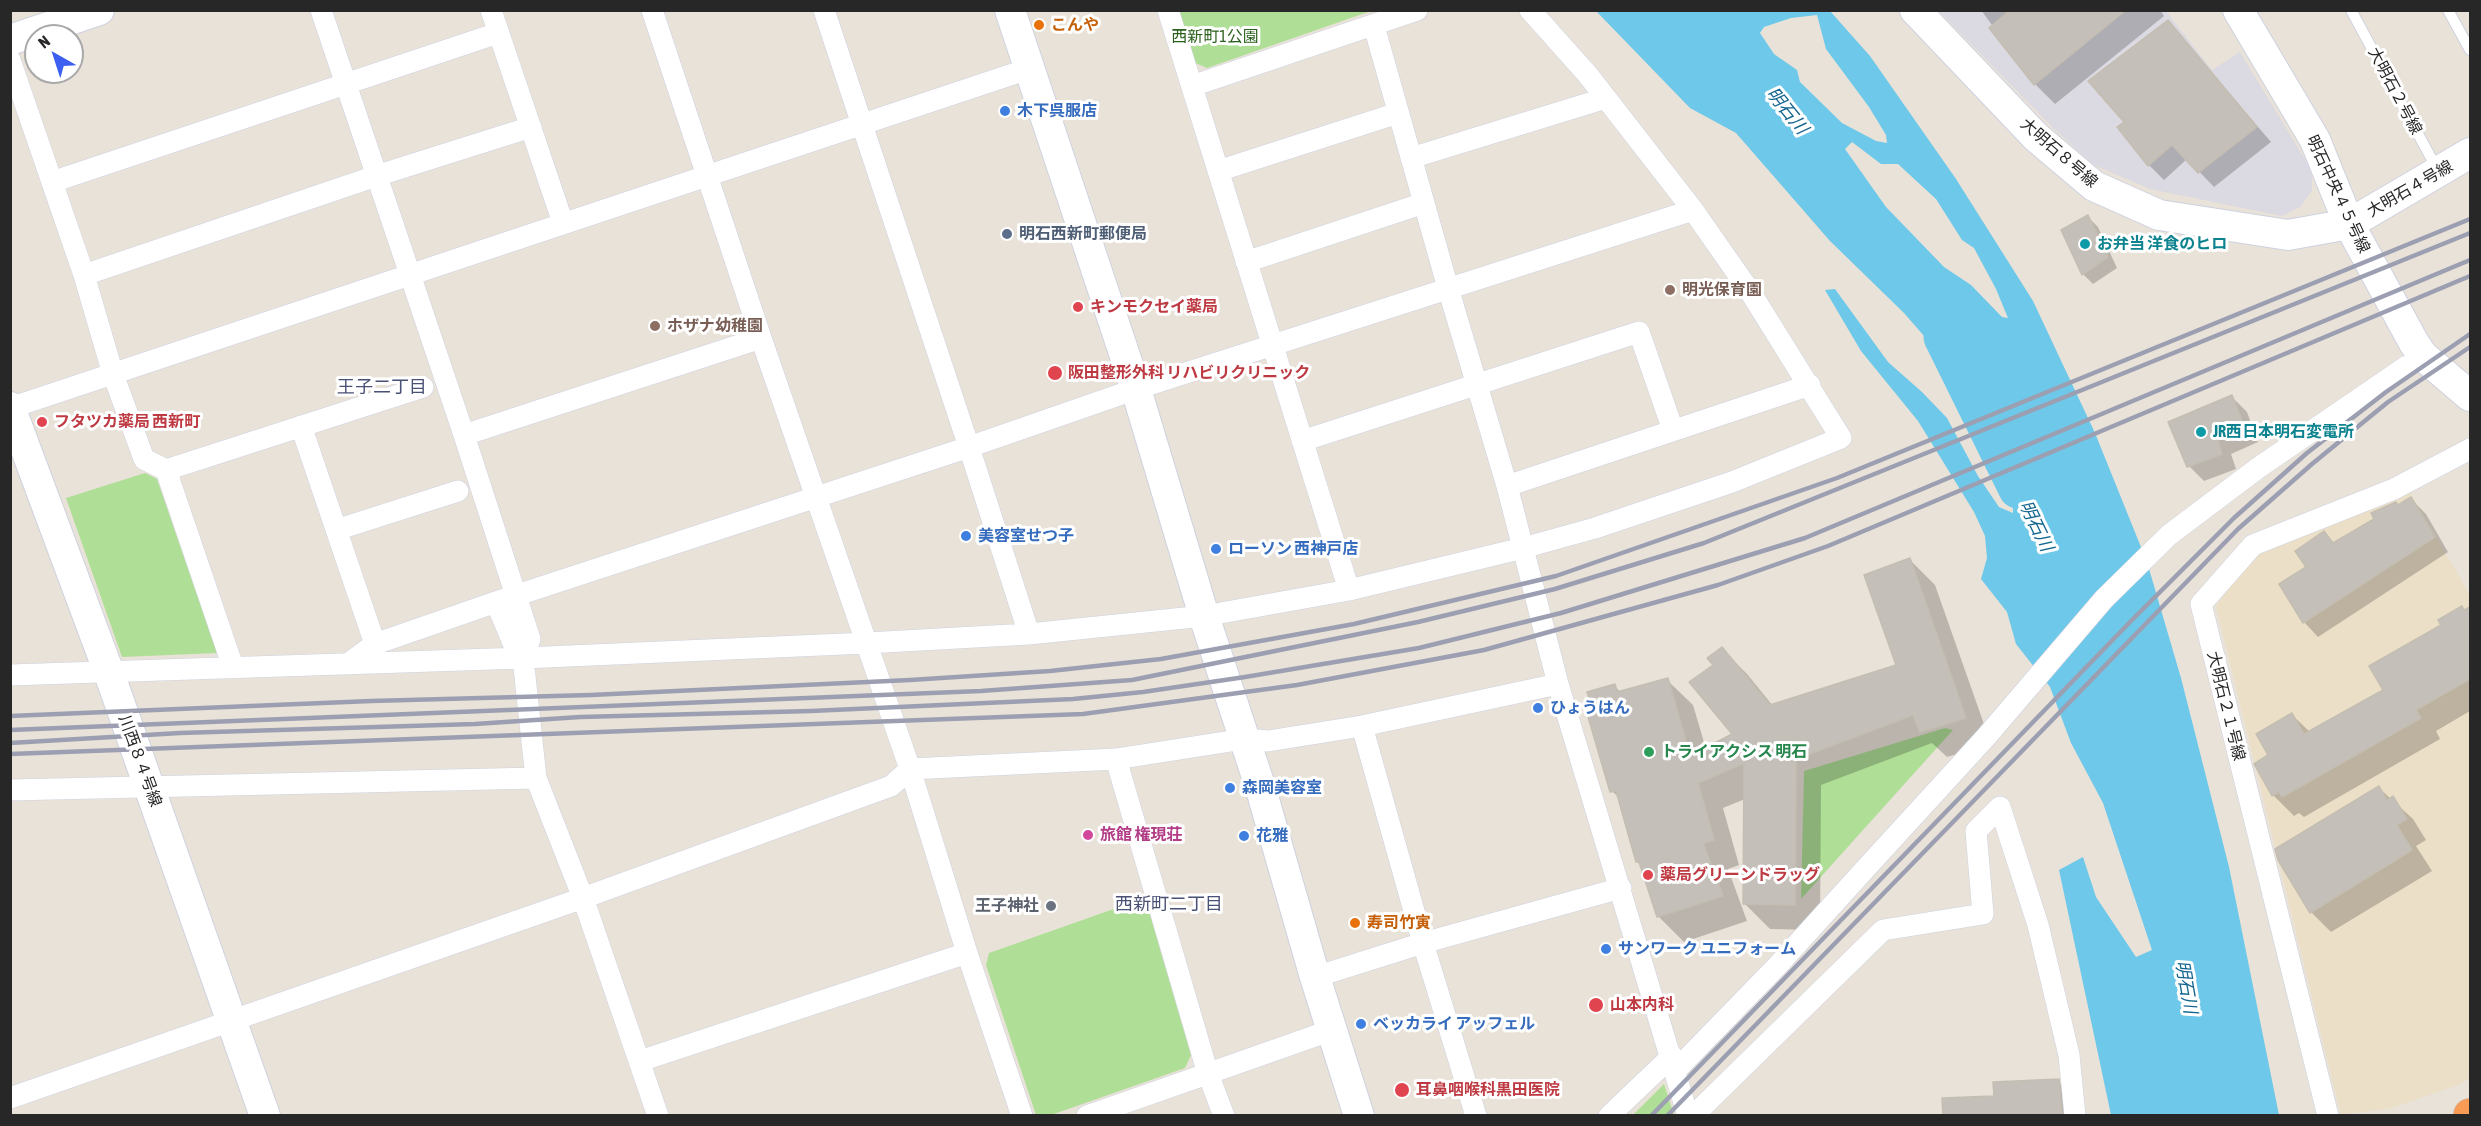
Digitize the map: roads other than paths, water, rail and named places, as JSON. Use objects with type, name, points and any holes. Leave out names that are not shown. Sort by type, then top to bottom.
[{"type":"street","points":[[10,40],[99,10]]},
{"type":"street","points":[[321,10],[530,639],[523,658],[536,778],[583,898],[658,1116]]},
{"type":"street","points":[[491,10],[563,223]]},
{"type":"street","points":[[652,10],[761,338],[910,769],[967,953],[1022,1116]]},
{"type":"street","points":[[824,10],[1029,634]]},
{"type":"street","points":[[1010,10],[1136,389],[1204,616],[1260,786],[1359,1116]]},
{"type":"street","points":[[1168,10],[1349,590]]},
{"type":"street","points":[[1192,86],[1417,10]]},
{"type":"street","points":[[10,675],[523,658],[867,643],[1029,634],[1204,616],[1349,590],[1595,528],[1732,482],[1841,438],[1751,293],[1693,210],[1606,98],[1530,10]]},
{"type":"street","name":"大明石８号線","points":[[1915,10],[2036,137],[2094,186],[2159,215],[2288,235],[2349,224]]},
{"type":"street","name":"明石中央４５号線","points":[[2238,10],[2315,140],[2349,224],[2423,356],[2466,386]]},
{"type":"street","points":[[1374,26],[1506,486],[1558,684],[1674,1063],[1688,1116]]},
{"type":"street","points":[[52,182],[498,33]]},
{"type":"street","points":[[10,60],[84,275],[113,374],[144,459],[166,470],[423,387]]},
{"type":"street","points":[[11,408],[707,174],[1028,69]]},
{"type":"street","points":[[1411,158],[1606,98]]},
{"type":"street","points":[[1218,171],[1398,113]]},
{"type":"street","points":[[84,275],[376,176],[531,127]]},
{"type":"street","name":"大明石４号線","points":[[2349,224],[2470,153]]},
{"type":"street","points":[[1246,262],[1424,203]]},
{"type":"street","points":[[349,663],[375,644],[496,602],[969,447],[1136,389],[1693,210]]},
{"type":"street","points":[[1302,441],[1639,332],[1673,430]]},
{"type":"street","points":[[464,435],[761,338]]},
{"type":"street","points":[[1609,1116],[1674,1063],[1779,964],[1986,737],[2104,599],[2169,535],[2258,468],[2407,366]]},
{"type":"street","points":[[1506,486],[1810,386]]},
{"type":"street","name":"川西８４号線","points":[[11,408],[108,670],[266,1116]]},
{"type":"street","points":[[301,426],[375,644]]},
{"type":"street","name":"大明石２１号線","points":[[2328,1116],[2201,604],[2253,545],[2394,489],[2470,449]]},
{"type":"street","points":[[166,470],[233,667]]},
{"type":"street","points":[[336,530],[458,491]]},
{"type":"street","points":[[496,602],[513,643],[523,658]]},
{"type":"street","points":[[10,1098],[583,898],[891,786],[910,769],[1116,759],[1244,739],[1268,741],[1362,726],[1558,684]]},
{"type":"street","points":[[1362,726],[1423,943],[1476,1116]]},
{"type":"street","points":[[1116,759],[1208,1074],[1224,1116]]},
{"type":"street","points":[[10,790],[536,778]]},
{"type":"street","points":[[1694,1116],[1883,930],[1983,915],[1976,831],[2000,807],[2038,925],[2069,1055],[2075,1116]]},
{"type":"street","points":[[1316,978],[1423,943],[1621,888]]},
{"type":"street","points":[[640,1061],[967,953]]},
{"type":"street","points":[[1087,1116],[1332,1030]]},
{"type":"lane","name":"大明石２号線","points":[[2351,10],[2439,172]]},
{"type":"lane","points":[[2448,10],[2470,50]]},
{"type":"water","points":[[1596,11],[1830,11],[1870,56],[1956,179],[2033,301],[2095,433],[2147,562],[2181,678],[2229,867],[2279,1115],[2111,1115],[2059,870],[2083,857],[2096,897],[2136,957],[2152,950],[2103,803],[2071,743],[2050,687],[2016,644],[2007,612],[1981,579],[1987,558],[1985,536],[1974,512],[1918,421],[1861,351],[1825,290],[1835,289],[1888,362],[1947,418],[1978,476],[1999,507],[2013,513],[2013,484],[1972,391],[1904,313],[1830,241],[1736,133],[1690,108]],"holes":[[[1817,15],[1826,49],[1869,107],[1886,135],[1887,143],[1876,141],[1842,123],[1800,82],[1797,70],[1774,54],[1760,33],[1764,27],[1791,18]],[[1852,142],[1881,164],[1898,164],[1936,199],[1962,240],[1974,248],[1996,289],[2008,318],[2002,317],[1971,285],[1944,267],[1886,207],[1845,149]]]},
{"type":"waterway","name":"明石川","points":[[1943,337],[2018,489]]},
{"type":"railway","points":[[10,716],[371,701],[591,695],[1050,671],[1161,659],[1354,624],[1556,576],[1837,478],[2470,219]]},
{"type":"railway","points":[[10,730],[981,691],[1132,680],[1418,622],[1555,589],[1704,543],[2470,233]]},
{"type":"railway","points":[[10,743],[180,733],[475,724],[580,717],[811,711],[1073,699],[1143,692],[1245,677],[1419,648],[1561,613],[1805,538],[2470,260]]},
{"type":"railway","points":[[10,754],[1083,714],[1297,685],[1484,650],[1718,585],[1828,546],[2470,276]]},
{"type":"railway","points":[[1651,1116],[2132,620],[2234,518],[2307,453],[2386,392],[2470,334]]},
{"type":"railway","points":[[1667,1116],[2238,529],[2388,402],[2470,347]]},
{"type":"place","name":"こんや","points":[[1039,25]]},
{"type":"place","name":"木下呉服店","points":[[1005,111]]},
{"type":"place","name":"明石西新町郵便局","points":[[1007,234]]},
{"type":"place","name":"お弁当 洋食のヒロ","points":[[2085,244]]},
{"type":"place","name":"明光保育園","points":[[1670,290]]},
{"type":"place","name":"キンモクセイ薬局","points":[[1078,307]]},
{"type":"place","name":"ホザナ幼稚園","points":[[655,326]]},
{"type":"place","name":"阪田整形外科 リハビリクリニック","points":[[1055,373]]},
{"type":"place","name":"フタツカ薬局 西新町","points":[[42,422]]},
{"type":"place","name":"JR西日本明石変電所","points":[[2201,432]]},
{"type":"place","name":"美容室せつ子","points":[[966,536]]},
{"type":"place","name":"ローソン 西神戸店","points":[[1216,549]]},
{"type":"place","name":"ひょうはん","points":[[1538,708]]},
{"type":"place","name":"トライアクシス 明石","points":[[1649,752]]},
{"type":"place","name":"森岡美容室","points":[[1230,788]]},
{"type":"place","name":"旅館 権現荘","points":[[1088,835]]},
{"type":"place","name":"花雅","points":[[1244,836]]},
{"type":"place","name":"薬局グリーンドラッグ","points":[[1648,875]]},
{"type":"place","name":"王子神社","points":[[1051,906]]},
{"type":"place","name":"寿司竹寅","points":[[1355,923]]},
{"type":"place","name":"サンワーク ユニフォーム","points":[[1606,949]]},
{"type":"place","name":"山本内科","points":[[1596,1005]]},
{"type":"place","name":"ベッカライ アッフェル","points":[[1361,1024]]},
{"type":"place","name":"耳鼻咽喉科黒田医院","points":[[1402,1090]]},
{"type":"district","name":"王子二丁目","points":[[382,387]]},
{"type":"district","name":"西新町二丁目","points":[[1169,904]]},
{"type":"park label","name":"西新町1公園","points":[[1215,37]]}]
